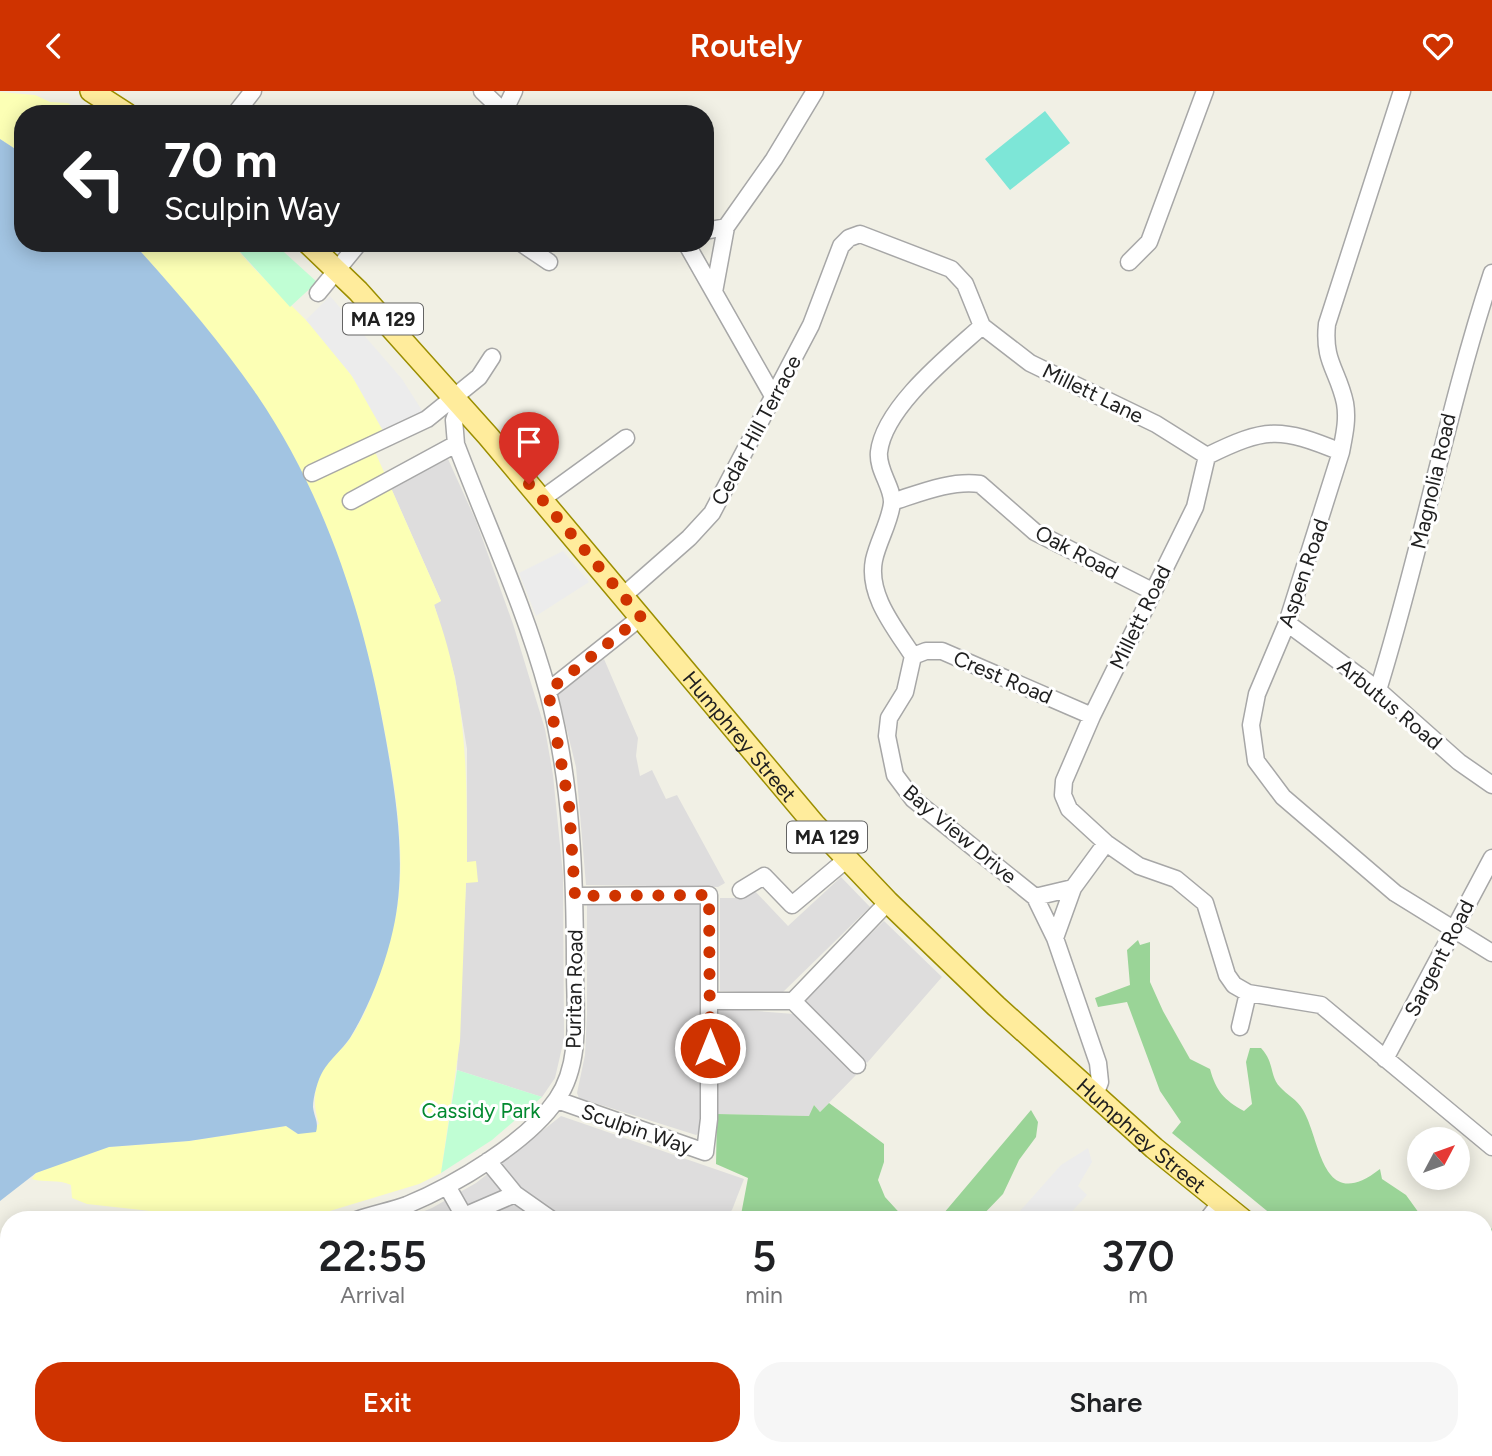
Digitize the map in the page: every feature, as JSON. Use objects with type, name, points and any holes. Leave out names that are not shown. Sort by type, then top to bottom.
[{"type":"main road","points":[[91,91],[113,105]]},
{"type":"main road","name":"Humphrey Street","points":[[318,252],[336,268],[456,404],[511,474],[623,596],[847,859],[888,902],[1095,1095],[1214,1211]]},
{"type":"street","points":[[242,105],[253,91]]},
{"type":"street","points":[[482,91],[497,105]]},
{"type":"street","points":[[714,292],[726,226],[774,159],[815,91]]},
{"type":"street","points":[[1129,262],[1149,242],[1205,91]]},
{"type":"street","name":"Aspen Road","points":[[1402,91],[1328,324],[1325,347],[1345,405],[1347,423],[1341,452],[1287,623],[1257,694],[1251,725],[1256,761],[1283,797],[1395,893],[1492,953]]},
{"type":"street","points":[[714,229],[726,226]]},
{"type":"street","name":"Cedar Hill Terrace","points":[[623,596],[712,513],[811,325],[841,246],[849,238],[860,234],[951,269],[965,284],[982,325]]},
{"type":"street","points":[[318,293],[351,252]]},
{"type":"street","points":[[535,252],[549,262]]},
{"type":"street","points":[[691,252],[773,396]]},
{"type":"street","name":"Magnolia Road","points":[[1378,690],[1435,481],[1453,399],[1492,272]]},
{"type":"street","points":[[913,656],[884,611],[873,575],[874,561],[892,502],[880,466],[882,439],[895,415],[919,386],[982,325]]},
{"type":"street","name":"Millett Lane","points":[[982,325],[1031,363],[1157,424],[1207,456]]},
{"type":"street","points":[[312,473],[456,404],[479,377]]},
{"type":"street","name":"Puritan Road","points":[[388,1211],[447,1186],[488,1161],[556,1100],[573,1058],[575,896],[569,805],[548,691],[500,541],[482,494],[456,444],[456,404]]},
{"type":"street","points":[[1207,456],[1237,441],[1270,431],[1302,436],[1341,452]]},
{"type":"street","points":[[545,511],[626,438]]},
{"type":"street","points":[[351,501],[456,444]]},
{"type":"street","name":"Millett Road","points":[[1107,843],[1069,809],[1063,795],[1064,781],[1092,716],[1195,507],[1207,456]]},
{"type":"street","name":"Oak Road","points":[[892,502],[934,489],[969,483],[980,484],[1035,532],[1152,591]]},
{"type":"street","points":[[548,691],[641,617]]},
{"type":"street","name":"Arbutus Road","points":[[1287,623],[1378,690],[1459,762],[1492,785]]},
{"type":"street","name":"Crest Road","points":[[913,656],[926,651],[942,651],[1092,716]]},
{"type":"street","name":"Bay View Drive","points":[[913,656],[905,692],[889,718],[888,747],[895,775],[913,799],[1035,897],[1055,938]]},
{"type":"street","points":[[1095,1095],[1100,1081],[1098,1063],[1055,938],[1073,888],[1107,843],[1139,866],[1177,879],[1192,888],[1208,911],[1227,975],[1234,985],[1248,993],[1321,1005],[1492,1147]]},
{"type":"street","name":"Sargent Road","points":[[1385,1059],[1451,930],[1492,858]]},
{"type":"street","points":[[741,890],[764,876],[792,905],[847,859]]},
{"type":"street","points":[[1035,897],[1073,888]]},
{"type":"street","name":"Sculpin Way","points":[[556,1100],[705,1152],[709,1119],[709,895],[575,896]]},
{"type":"street","points":[[793,1001],[888,902]]},
{"type":"street","points":[[1240,1027],[1248,993]]},
{"type":"street","points":[[710,1001],[793,1001],[857,1066]]},
{"type":"street","points":[[488,1161],[515,1194],[539,1211]]},
{"type":"street","points":[[447,1186],[461,1211]]},
{"type":"street","points":[[476,1211],[515,1194]]},
{"type":"shaded area","points":[[1045,111],[1070,143],[1010,190],[985,159]]},
{"type":"shaded area","points":[[0,139],[14,148],[14,252],[141,252],[228,355],[282,434],[304,475],[340,561],[367,650],[394,787],[400,859],[397,907],[386,958],[357,1026],[319,1079],[313,1103],[316,1132],[298,1134],[286,1126],[189,1141],[109,1147],[36,1173],[0,1201]]},
{"type":"shaded area","points":[[330,296],[402,379],[430,423],[391,445],[352,376],[306,320]]},
{"type":"shaded area","points":[[448,459],[476,521],[513,624],[545,729],[553,775],[563,875],[564,1039],[555,1078],[542,1097],[457,1070],[466,882],[478,881],[467,863],[467,749],[455,677],[434,604],[441,601],[391,488]]},
{"type":"shaded area","points":[[563,551],[589,582],[536,616],[519,573]]},
{"type":"shaded area","points":[[604,659],[638,738],[636,756],[640,776],[652,770],[666,799],[677,795],[725,883],[718,887],[586,885],[576,767],[558,694]]},
{"type":"shaded area","points":[[841,877],[870,907],[781,994],[720,991],[720,898],[741,898],[753,889],[788,926]]},
{"type":"shaded area","points":[[703,900],[701,1132],[696,1135],[579,1098],[577,1093],[585,1055],[587,902]]},
{"type":"shaded area","points":[[884,921],[942,977],[867,1063],[806,1002],[808,994]]},
{"type":"shaded area","points":[[1138,940],[1140,945],[1150,942],[1150,982],[1163,1011],[1190,1059],[1210,1069],[1218,1089],[1226,1099],[1244,1111],[1252,1104],[1246,1062],[1250,1048],[1261,1048],[1274,1078],[1303,1110],[1326,1168],[1334,1178],[1346,1183],[1360,1181],[1380,1169],[1382,1179],[1406,1195],[1418,1211],[1267,1211],[1172,1133],[1181,1122],[1160,1091],[1127,1002],[1098,1007],[1095,998],[1130,985],[1127,950]]},
{"type":"shaded area","points":[[719,1008],[794,1014],[856,1075],[820,1112],[814,1105],[810,1116],[717,1114]]},
{"type":"shaded area","points":[[829,1103],[884,1144],[884,1162],[878,1180],[885,1197],[898,1211],[742,1211],[748,1178],[716,1164],[717,1114],[809,1116],[814,1105],[820,1112]]},
{"type":"shaded area","points":[[1031,1110],[1038,1122],[1036,1137],[1019,1160],[1003,1194],[987,1211],[946,1211]]},
{"type":"shaded area","points":[[561,1116],[744,1179],[731,1211],[424,1211],[476,1183]]},
{"type":"shaded area","points":[[1088,1148],[1092,1162],[1078,1186],[1087,1195],[1072,1211],[1020,1211],[1061,1165]]},
{"type":"sand","points":[[0,92],[35,95],[50,102],[71,105],[14,105],[14,148],[0,139]]},
{"type":"sand","points":[[141,252],[240,252],[319,334],[341,361],[387,436],[372,445],[441,601],[434,605],[445,638],[459,701],[465,763],[467,862],[476,861],[478,882],[466,883],[460,1041],[441,1173],[419,1184],[330,1211],[150,1211],[87,1204],[72,1198],[71,1185],[32,1179],[36,1173],[109,1147],[189,1141],[286,1126],[298,1134],[319,1124],[315,1098],[319,1078],[328,1063],[349,1040],[369,1002],[380,974],[397,910],[400,841],[392,771],[368,656],[341,565],[324,520],[282,435],[227,355]]},
{"type":"green space","points":[[240,252],[284,252],[317,282],[290,307]]},
{"type":"green space","name":"Cassidy Park","points":[[457,1070],[542,1097],[492,1140],[441,1173]]},
{"type":"route","points":[[529,484],[641,617],[548,691],[569,805],[575,896],[709,895],[710,1048]]}]
